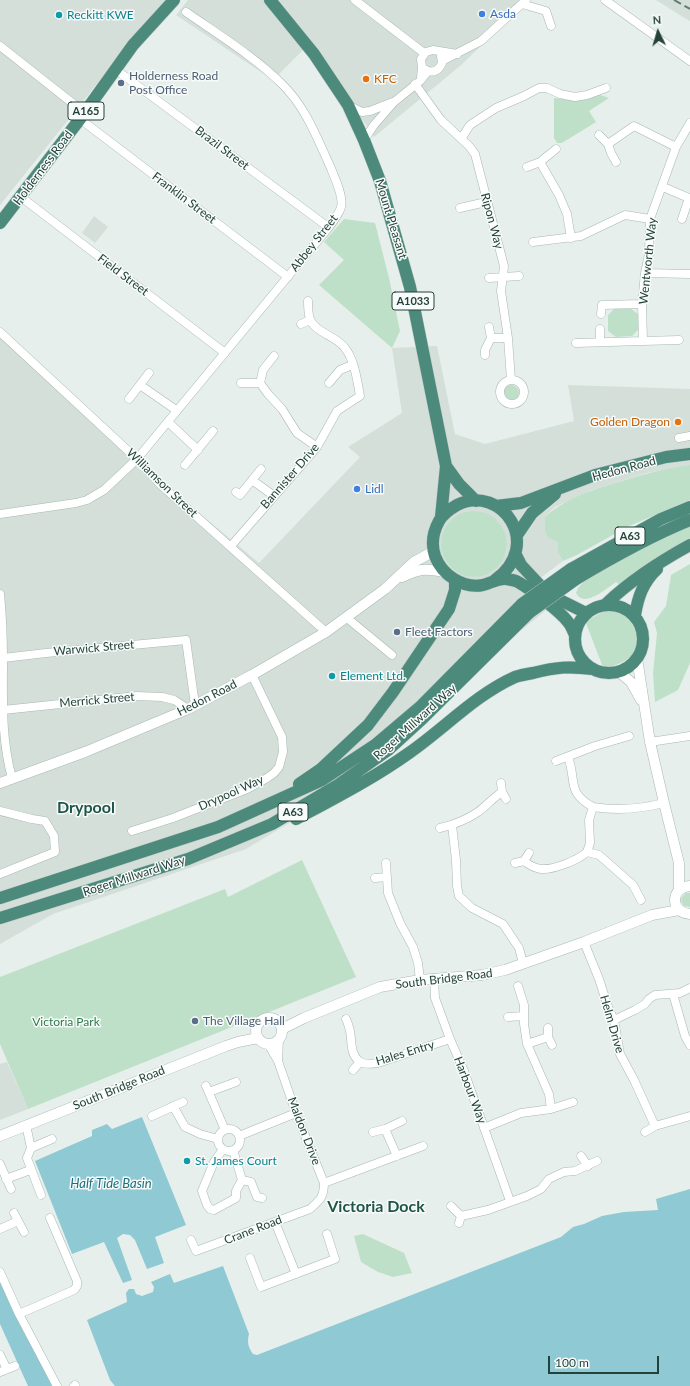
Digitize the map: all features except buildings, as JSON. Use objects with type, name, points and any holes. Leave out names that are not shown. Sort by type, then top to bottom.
[{"type":"highway","points":[[157,19],[164,0]]},
{"type":"highway","name":"Holderness Road","points":[[0,223],[82,116],[133,45],[174,0]]},
{"type":"highway","name":"Mount Pleasant","points":[[270,0],[314,54],[348,105],[380,181],[410,287],[446,466]]},
{"type":"highway","name":"Hedon Road","points":[[496,506],[521,503],[595,475],[666,458],[690,454]]},
{"type":"highway","name":"A1033","points":[[446,466],[459,484],[476,501]]},
{"type":"highway","name":"A1033","points":[[446,466],[441,518],[436,528],[433,540],[437,562],[444,572],[455,580],[468,585],[482,585],[495,580],[504,574],[511,565],[516,555],[518,545],[517,535],[513,524],[506,514],[496,506]]},
{"type":"highway","points":[[517,535],[532,513],[560,489]]},
{"type":"highway","points":[[441,518],[451,508],[462,503],[476,501],[486,502],[496,506]]},
{"type":"highway","name":"Roger Millward Way","points":[[0,898],[218,826],[322,780],[375,745],[421,706],[526,608],[573,574],[661,519],[690,507]]},
{"type":"highway","name":"Roger Millward Way","points":[[573,574],[667,529],[690,520]]},
{"type":"highway","points":[[606,604],[642,573],[690,545]]},
{"type":"highway","points":[[516,555],[521,565],[548,594],[586,613]]},
{"type":"highway","points":[[635,616],[638,597],[648,577],[666,560]]},
{"type":"highway","points":[[495,580],[505,579],[517,581],[558,612],[568,622],[575,635]]},
{"type":"highway","name":"A63","points":[[268,804],[321,769],[368,725],[393,692],[448,609],[455,590],[455,580]]},
{"type":"highway","points":[[606,604],[616,605],[626,609],[635,616],[641,625],[644,636],[642,648],[632,664],[619,672],[610,673],[593,669],[585,663],[579,655],[575,635],[577,627],[586,613],[595,607],[606,604]]},
{"type":"highway","name":"Roger Millward Way","points":[[0,918],[188,859],[272,824],[338,785],[388,750],[424,718],[526,608]]},
{"type":"highway","name":"A63","points":[[188,859],[282,826],[356,787],[410,753],[481,698],[516,676],[552,668],[572,666],[593,669]]},
{"type":"street","points":[[355,0],[424,53]]},
{"type":"street","points":[[605,0],[690,61]]},
{"type":"street","points":[[442,61],[481,41],[524,2],[546,11],[551,26]]},
{"type":"street","name":"Abbey Street","points":[[0,514],[61,506],[87,500],[104,490],[137,459],[168,422],[176,410],[288,277],[328,227],[341,208],[341,196],[310,121],[284,85],[248,55],[186,12]]},
{"type":"street","name":"Franklin Street","points":[[0,46],[82,116],[288,277]]},
{"type":"street","points":[[436,51],[440,55],[442,61],[440,67],[432,72],[425,69],[421,59],[424,53],[430,50],[457,54]]},
{"type":"street","name":"Brazil Street","points":[[115,69],[328,227]]},
{"type":"street","points":[[364,140],[374,125],[394,102],[408,92],[418,82],[425,69]]},
{"type":"street","name":"Ripon Way","points":[[418,82],[441,120],[469,146],[475,154],[486,202],[504,266],[501,291],[508,338],[511,380]]},
{"type":"street","points":[[461,139],[470,125],[496,108],[539,88],[547,88],[560,94],[575,97],[587,95],[606,88]]},
{"type":"street","points":[[348,105],[362,112],[370,111],[394,102]]},
{"type":"street","name":"Wentworth Way","points":[[642,341],[642,304],[645,273],[649,254],[650,219],[663,187],[669,164],[676,146],[690,122]]},
{"type":"street","points":[[608,144],[634,126],[676,146]]},
{"type":"street","points":[[599,135],[608,144],[616,162]]},
{"type":"street","points":[[527,167],[540,162],[556,150]]},
{"type":"street","points":[[540,162],[560,195],[567,214],[572,238]]},
{"type":"street","points":[[663,187],[690,198],[682,219]]},
{"type":"street","name":"Field Street","points":[[21,197],[225,353]]},
{"type":"street","points":[[459,199],[460,211],[486,202]]},
{"type":"street","points":[[533,242],[582,236],[625,215],[650,219]]},
{"type":"street","points":[[645,273],[690,274]]},
{"type":"street","points":[[489,278],[519,276]]},
{"type":"street","points":[[301,324],[310,320],[308,301]]},
{"type":"street","points":[[601,314],[602,305],[642,304]]},
{"type":"street","name":"Bannister Drive","points":[[231,546],[317,447],[337,412],[360,396],[349,354],[345,347],[314,326],[310,320]]},
{"type":"street","points":[[485,356],[485,350],[491,338],[488,327]]},
{"type":"street","points":[[600,329],[600,342]]},
{"type":"street","name":"Williamson Street","points":[[0,332],[137,459],[166,489],[326,632]]},
{"type":"street","points":[[491,338],[508,338]]},
{"type":"street","points":[[576,344],[679,340]]},
{"type":"street","points":[[274,356],[263,370],[260,382],[268,394],[282,409],[296,433],[317,447]]},
{"type":"street","points":[[329,383],[340,370],[352,365]]},
{"type":"street","points":[[129,399],[149,373]]},
{"type":"street","points":[[241,383],[260,382]]},
{"type":"street","points":[[140,385],[176,410]]},
{"type":"street","points":[[168,422],[198,450]]},
{"type":"street","points":[[185,465],[213,431]]},
{"type":"street","points":[[680,438],[690,436]]},
{"type":"street","points":[[236,492],[240,495],[261,469]]},
{"type":"street","points":[[252,480],[274,496]]},
{"type":"street","name":"Hedon Road","points":[[0,783],[85,752],[192,707],[252,675],[326,632],[347,618],[395,580],[414,562],[434,552]]},
{"type":"street","name":"Hedon Road","points":[[395,580],[418,570],[444,572]]},
{"type":"street","points":[[0,594],[3,658],[3,710],[8,764],[12,778]]},
{"type":"street","points":[[347,618],[392,655]]},
{"type":"street","name":"Warwick Street","points":[[3,658],[186,640],[192,707]]},
{"type":"street","points":[[637,658],[650,742],[664,803],[679,863],[690,883]]},
{"type":"street","points":[[619,672],[631,682],[644,707]]},
{"type":"street","name":"Drypool Way","points":[[132,831],[174,818],[247,789],[267,778],[279,767],[283,752],[282,737],[252,675]]},
{"type":"street","name":"Merrick Street","points":[[3,710],[137,696],[162,697],[192,707]]},
{"type":"street","points":[[556,761],[602,743],[629,736]]},
{"type":"street","points":[[650,742],[690,736]]},
{"type":"street","points":[[568,757],[573,770],[574,788],[577,795],[581,800],[593,807],[619,809],[646,807],[664,803]]},
{"type":"street","points":[[440,828],[452,825],[478,812],[504,796],[501,783]]},
{"type":"street","points":[[524,861],[532,867],[549,869],[579,858],[587,852],[590,843],[589,820],[593,807]]},
{"type":"street","points":[[0,811],[45,821],[54,836],[55,852],[0,874]]},
{"type":"street","points":[[452,825],[457,886],[460,896],[472,908],[503,924],[519,948],[523,963]]},
{"type":"street","points":[[587,852],[598,855],[633,885],[641,900]]},
{"type":"street","points":[[515,863],[524,861],[529,853]]},
{"type":"street","points":[[386,863],[388,894],[400,923],[413,947],[418,963],[420,980]]},
{"type":"street","points":[[679,863],[677,907],[683,913],[690,914]]},
{"type":"street","points":[[375,878],[387,877]]},
{"type":"street","name":"South Bridge Road","points":[[652,915],[677,895],[683,887],[690,886]]},
{"type":"street","name":"South Bridge Road","points":[[280,1030],[304,1018],[380,987],[434,978],[482,975],[505,970],[584,942],[652,915],[679,910]]},
{"type":"street","name":"Helm Drive","points":[[584,942],[600,979],[608,1007],[614,1020],[620,1054],[634,1080],[655,1126]]},
{"type":"street","name":"Harbour Way","points":[[434,978],[435,998],[464,1071],[510,1201]]},
{"type":"street","points":[[518,986],[524,1006],[524,1024],[527,1044],[549,1094],[551,1109]]},
{"type":"street","points":[[614,1020],[635,1010],[655,995],[673,994],[690,988]]},
{"type":"street","points":[[673,994],[685,1036],[690,1045]]},
{"type":"street","points":[[508,1017],[524,1016]]},
{"type":"street","points":[[264,1019],[273,1019],[280,1030],[276,1042],[268,1044],[264,1043],[257,1034],[259,1022],[264,1019]]},
{"type":"street","name":"Hales Entry","points":[[346,1019],[350,1031],[352,1047],[356,1057],[360,1062],[369,1064],[378,1064],[450,1039]]},
{"type":"street","points":[[527,1044],[550,1041],[548,1028]]},
{"type":"street","name":"Maldon Drive","points":[[278,1061],[280,1030]]},
{"type":"street","name":"South Bridge Road","points":[[0,1136],[257,1034]]},
{"type":"street","name":"Maldon Drive","points":[[268,1044],[278,1061],[296,1113],[324,1183]]},
{"type":"street","name":"Hales Entry","points":[[353,1070],[360,1062]]},
{"type":"street","points":[[225,1130],[208,1089],[236,1082]]},
{"type":"street","points":[[152,1116],[183,1102]]},
{"type":"street","points":[[484,1128],[521,1113],[551,1109],[573,1102]]},
{"type":"street","points":[[173,1106],[185,1127],[200,1134],[218,1139]]},
{"type":"street","points":[[239,1136],[296,1113]]},
{"type":"street","points":[[645,1132],[655,1126],[690,1116]]},
{"type":"street","points":[[373,1132],[385,1129],[402,1121]]},
{"type":"street","points":[[26,1125],[31,1148],[27,1158],[30,1170],[41,1195]]},
{"type":"street","points":[[231,1129],[239,1136],[239,1144],[233,1150],[228,1151],[223,1149],[220,1145],[218,1139],[220,1134],[225,1130],[231,1129]]},
{"type":"street","points":[[385,1129],[397,1156]]},
{"type":"street","points":[[31,1148],[52,1139]]},
{"type":"street","points":[[324,1183],[423,1146]]},
{"type":"street","points":[[223,1149],[214,1162],[202,1191],[207,1205],[210,1209],[214,1210],[236,1198],[236,1191],[242,1180],[233,1150]]},
{"type":"street","points":[[581,1156],[588,1166]]},
{"type":"street","points":[[451,1206],[460,1220],[527,1196],[541,1189],[549,1179],[564,1172],[575,1171],[597,1161]]},
{"type":"street","points":[[0,1164],[11,1189]]},
{"type":"street","points":[[6,1179],[30,1170]]},
{"type":"street","points":[[242,1180],[251,1182],[257,1197],[262,1198]]},
{"type":"street","name":"Crane Road","points":[[191,1240],[197,1255],[310,1209],[319,1201],[324,1193],[324,1183]]},
{"type":"street","points":[[14,1213],[24,1232]]},
{"type":"street","points":[[20,1314],[74,1290],[77,1286],[77,1281],[50,1218]]},
{"type":"street","points":[[0,1229],[18,1221]]},
{"type":"street","points":[[275,1222],[296,1274]]},
{"type":"street","points":[[250,1258],[261,1287],[335,1259],[327,1234]]},
{"type":"street","points":[[0,1272],[57,1386]]},
{"type":"street","points":[[0,1355],[3,1370],[15,1366]]},
{"type":"shaded area","points":[[0,0],[165,0],[163,6],[108,70],[0,205]]},
{"type":"shaded area","points":[[188,0],[529,0],[460,66],[374,137],[311,42],[273,80],[176,15]]},
{"type":"shaded area","points":[[656,0],[690,0],[690,21],[683,17]]},
{"type":"shaded area","points":[[94,216],[108,227],[95,243],[82,233]]},
{"type":"shaded area","points":[[0,337],[124,450],[259,563],[360,457],[348,447],[402,413],[392,348],[437,346],[455,434],[485,444],[574,421],[568,385],[690,389],[690,465],[647,473],[592,490],[555,507],[545,517],[545,532],[548,538],[558,542],[558,553],[563,561],[531,585],[555,603],[509,640],[415,734],[339,793],[246,849],[53,914],[0,944]],"holes":[[[497,520],[503,528],[507,543],[507,550],[502,561],[495,569],[484,575],[472,577],[464,575],[450,567],[446,562],[442,552]]]},
{"type":"shaded area","points":[[7,1062],[28,1109],[0,1120],[0,1064]]},
{"type":"green space","points":[[597,94],[609,98],[589,111],[596,122],[562,143],[557,143],[554,138],[554,98],[572,100]]},
{"type":"green space","points":[[344,219],[375,223],[389,278],[400,331],[392,348],[319,285],[344,260],[324,242]]},
{"type":"green space","points":[[615,308],[630,308],[638,314],[638,330],[632,336],[616,337],[608,331],[608,315]]},
{"type":"green space","points":[[508,385],[514,385],[519,390],[517,399],[514,401],[508,401],[503,396],[503,390]]},
{"type":"green space","points":[[690,465],[690,500],[627,527],[577,555],[563,561],[558,553],[558,542],[548,538],[545,532],[545,517],[553,510],[571,499],[601,487],[647,474]]},
{"type":"green space","points":[[474,511],[487,514],[497,521],[504,531],[507,544],[504,557],[497,567],[487,574],[474,577],[461,574],[451,567],[444,557],[441,544],[444,531],[451,521],[461,514]]},
{"type":"green space","points":[[690,526],[690,539],[620,585],[616,582],[596,596],[590,598],[584,599],[576,593],[583,582],[611,564]]},
{"type":"green space","points":[[690,564],[690,663],[678,690],[655,702],[653,673],[657,633],[654,622],[666,606],[671,575]]},
{"type":"green space","points":[[581,610],[592,618],[604,612],[617,612],[630,621],[634,628],[637,643],[635,650],[630,657],[621,663],[604,670]]},
{"type":"green space","name":"Victoria Park","points":[[302,860],[356,977],[28,1109],[0,1044],[0,977],[225,889],[228,897]]},
{"type":"green space","points":[[686,893],[690,893],[690,907],[684,906],[681,901],[682,897]]},
{"type":"green space","points":[[363,1234],[404,1253],[412,1273],[393,1277],[378,1272],[361,1262],[354,1236]]},
{"type":"water","name":"Half Tide Basin","points":[[142,1117],[186,1225],[155,1237],[164,1263],[147,1269],[135,1240],[130,1235],[123,1234],[117,1238],[132,1280],[123,1283],[104,1242],[72,1254],[35,1161],[92,1136],[92,1130],[107,1124],[112,1129]]},
{"type":"water","points":[[690,1189],[690,1386],[115,1386],[110,1380],[87,1320],[127,1302],[126,1293],[129,1289],[134,1289],[136,1294],[142,1296],[153,1292],[154,1287],[151,1282],[170,1274],[174,1283],[223,1266],[249,1334],[249,1347],[253,1354],[257,1355],[561,1237],[573,1227],[602,1216],[624,1212],[658,1210],[656,1199]]},
{"type":"water","points":[[0,1280],[52,1386],[28,1386],[0,1324]]},
{"type":"railway","points":[[674,0],[690,9]]},
{"type":"place","name":"Asda","points":[[482,14]]},
{"type":"place","name":"Reckitt KWE","points":[[59,15]]},
{"type":"place","name":"KFC","points":[[366,79]]},
{"type":"place","name":"Holderness Road Post Office","points":[[121,83]]},
{"type":"place","name":"Golden Dragon","points":[[678,422]]},
{"type":"place","name":"Lidl","points":[[357,489]]},
{"type":"place","name":"Fleet Factors","points":[[397,632]]},
{"type":"place","name":"Element Ltd.","points":[[332,676]]},
{"type":"place","name":"The Village Hall","points":[[195,1021]]},
{"type":"place","name":"St. James Court","points":[[187,1161]]},
{"type":"district","name":"Drypool","points":[[86,808]]},
{"type":"district","name":"Victoria Dock","points":[[376,1207]]}]
